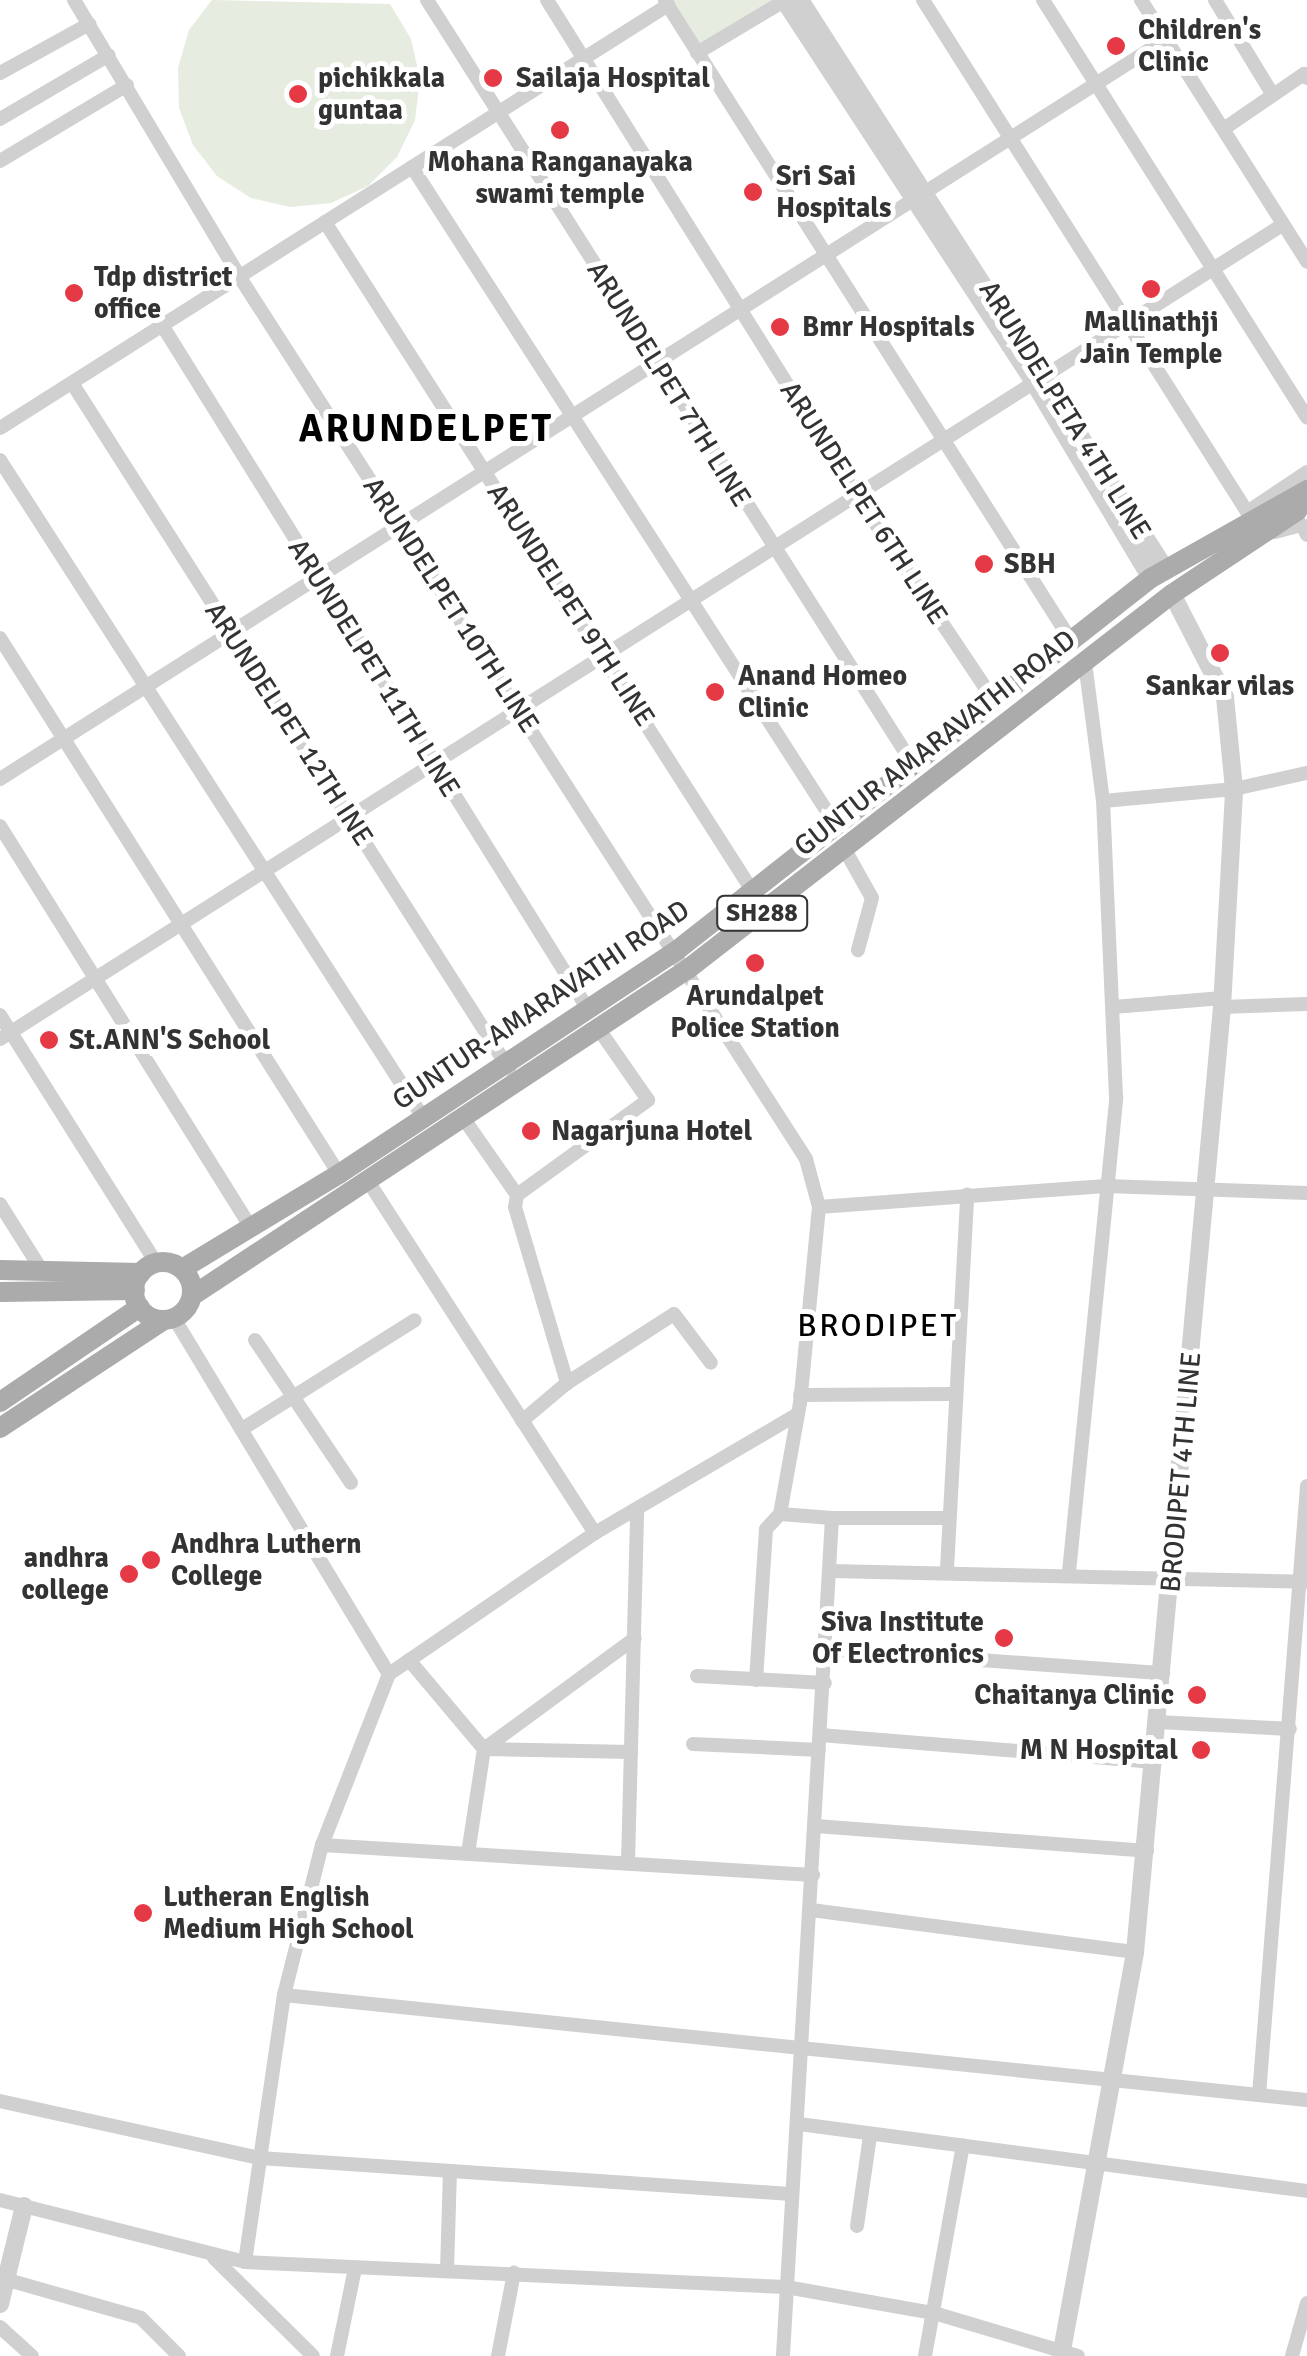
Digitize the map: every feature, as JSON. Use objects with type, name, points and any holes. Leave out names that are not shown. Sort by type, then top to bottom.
[{"type":"main road","name":"GUNTUR AMARAVATHI ROAD","points":[[192,1296],[519,1082],[593,1019],[688,970],[1172,594],[1253,522],[1297,511],[1307,493]]},
{"type":"main road","name":"GUNTUR-AMARAVATHI ROAD","points":[[182,1269],[339,1174],[506,1065],[593,1019],[993,699],[1159,574],[1253,522]]},
{"type":"main road","points":[[0,1270],[41,1268],[143,1284],[169,1319],[0,1428]]},
{"type":"main road","points":[[0,1292],[143,1284],[182,1269],[192,1296]]},
{"type":"main road","points":[[0,1402],[143,1284]]},
{"type":"main road","name":"SH288","points":[[169,1319],[192,1296]]},
{"type":"street","name":"ARUNDELPET 10TH LINE","points":[[74,0],[240,276],[806,1159],[819,1207]]},
{"type":"street","name":"ARUNDELPET 7TH LINE","points":[[427,0],[914,766]]},
{"type":"street","name":"ARUNDELPET 6TH LINE","points":[[546,0],[857,496],[993,699]]},
{"type":"street","name":"ARUNDELPETA 4TH LINE","points":[[800,0],[920,198]]},
{"type":"street","points":[[923,0],[1008,142],[1128,322],[1253,522]]},
{"type":"street","points":[[1043,0],[1307,418]]},
{"type":"street","points":[[1141,0],[1307,262]]},
{"type":"street","points":[[1215,0],[1273,95]]},
{"type":"street","points":[[697,52],[784,1]]},
{"type":"street","name":"ARUNDELPETA 4TH LINE","points":[[784,1],[1039,378],[1159,574]]},
{"type":"street","points":[[0,428],[666,3],[1072,642]]},
{"type":"street","points":[[0,73],[89,24]]},
{"type":"street","points":[[0,779],[402,528],[1165,40]]},
{"type":"street","points":[[0,119],[109,55]]},
{"type":"street","points":[[1224,128],[1304,74],[1307,78]]},
{"type":"street","points":[[0,161],[128,85]]},
{"type":"street","points":[[412,167],[837,827]]},
{"type":"street","name":"ARUNDELPET 9TH LINE","points":[[325,222],[606,656],[751,889]]},
{"type":"street","points":[[5,1036],[1282,225]]},
{"type":"street","name":"ARUNDELPET 11TH LINE","points":[[162,326],[593,1019],[648,1100],[517,1195]]},
{"type":"street","name":"ARUNDELPET 12TH INE","points":[[72,382],[519,1082]]},
{"type":"street","points":[[0,460],[424,1119]]},
{"type":"street","points":[[1253,522],[1307,472]]},
{"type":"street","points":[[1253,522],[1305,527]]},
{"type":"street","name":"BRODIPET 4TH LINE","points":[[1067,2354],[1135,1952],[1147,1851],[1223,1002],[1234,789],[1225,697],[1172,594]]},
{"type":"street","points":[[0,638],[179,927],[339,1174]]},
{"type":"street","points":[[1070,1572],[1116,1097],[1103,801],[1084,662]]},
{"type":"street","points":[[1103,801],[1234,789],[1307,772]]},
{"type":"street","points":[[0,826],[251,1228]]},
{"type":"street","points":[[844,848],[872,898],[858,950]]},
{"type":"street","points":[[1113,1007],[1223,1002],[1307,1004]]},
{"type":"street","points":[[0,1015],[5,1036],[143,1284]]},
{"type":"street","points":[[464,1119],[517,1195],[515,1207],[566,1382]]},
{"type":"street","points":[[368,1181],[595,1533]]},
{"type":"street","points":[[756,1680],[766,1529],[780,1514],[798,1414],[819,1207],[1106,1186],[1209,1185],[1307,1193]]},
{"type":"street","points":[[946,1569],[967,1195]]},
{"type":"street","points":[[0,1204],[41,1268]]},
{"type":"street","points":[[522,1421],[566,1382],[674,1314],[712,1364]]},
{"type":"street","points":[[169,1319],[242,1429],[389,1674]]},
{"type":"street","points":[[242,1429],[415,1320]]},
{"type":"street","points":[[255,1340],[351,1483]]},
{"type":"street","points":[[800,1394],[953,1394]]},
{"type":"street","points":[[246,2262],[284,1995],[322,1845],[389,1674],[595,1533],[798,1414]]},
{"type":"street","points":[[1258,2094],[1303,1582],[1307,1486]]},
{"type":"street","points":[[628,1862],[636,1510]]},
{"type":"street","points":[[780,1514],[947,1518]]},
{"type":"street","points":[[782,2356],[814,1874],[832,1518]]},
{"type":"street","points":[[831,1571],[946,1569],[1070,1572],[1170,1581],[1303,1582]]},
{"type":"street","points":[[468,1853],[484,1749],[635,1638]]},
{"type":"street","points":[[826,1649],[1163,1673]]},
{"type":"street","points":[[409,1660],[484,1749],[631,1752]]},
{"type":"street","points":[[696,1676],[825,1683]]},
{"type":"street","points":[[1158,1722],[1290,1729]]},
{"type":"street","points":[[693,1744],[819,1743],[1155,1762]]},
{"type":"street","points":[[816,1826],[1147,1851]]},
{"type":"street","points":[[322,1845],[814,1874]]},
{"type":"street","points":[[811,1910],[1135,1952]]},
{"type":"street","points":[[284,1995],[1307,2100]]},
{"type":"street","points":[[0,2101],[260,2158],[791,2194]]},
{"type":"street","points":[[799,2124],[1307,2191]]},
{"type":"street","points":[[857,2226],[870,2136]]},
{"type":"street","points":[[925,2356],[963,2145]]},
{"type":"street","points":[[448,2271],[450,2171]]},
{"type":"street","points":[[0,2200],[246,2262],[786,2286],[934,2313],[1067,2354]]},
{"type":"street","points":[[0,2304],[24,2206]]},
{"type":"street","points":[[214,2257],[313,2356]]},
{"type":"street","points":[[337,2356],[355,2268]]},
{"type":"street","points":[[498,2356],[514,2273]]},
{"type":"street","points":[[8,2280],[141,2318],[179,2356]]},
{"type":"street","points":[[1292,2356],[1307,2303]]},
{"type":"street","points":[[0,2326],[32,2356]]},
{"type":"shaded area","name":"pichikkala guntaa","points":[[212,0],[390,4],[411,39],[420,79],[415,120],[397,157],[368,186],[331,203],[290,207],[251,198],[217,176],[193,145],[179,108],[178,68],[189,30]]},
{"type":"shaded area","points":[[668,0],[778,0],[698,48]]},
{"type":"place","name":"Children's Clinic","points":[[1116,46]]},
{"type":"place","name":"Sailaja Hospital","points":[[493,78]]},
{"type":"place","name":"pichikkala guntaa","points":[[298,94]]},
{"type":"place","name":"Mohana Ranganayaka swami temple","points":[[560,130]]},
{"type":"place","name":"Sri Sai Hospitals","points":[[753,192]]},
{"type":"place","name":"Mallinathji Jain Temple","points":[[1151,289]]},
{"type":"place","name":"Tdp district office","points":[[74,293]]},
{"type":"place","name":"Bmr Hospitals","points":[[780,327]]},
{"type":"place","name":"SBH","points":[[984,564]]},
{"type":"place","name":"Sankar vilas","points":[[1220,653]]},
{"type":"place","name":"Anand Homeo Clinic","points":[[715,692]]},
{"type":"place","name":"Arundalpet Police Station","points":[[755,963]]},
{"type":"place","name":"St.ANN'S School","points":[[49,1040]]},
{"type":"place","name":"Nagarjuna Hotel","points":[[531,1131]]},
{"type":"place","name":"Andhra Luthern College","points":[[151,1560]]},
{"type":"place","name":"andhra college","points":[[129,1574]]},
{"type":"place","name":"Siva Institute Of Electronics","points":[[1004,1638]]},
{"type":"place","name":"Chaitanya Clinic","points":[[1197,1695]]},
{"type":"place","name":"M N Hospital","points":[[1201,1750]]},
{"type":"place","name":"Lutheran English Medium High School","points":[[143,1913]]},
{"type":"district","name":"ARUNDELPET","points":[[426,429]]},
{"type":"district","name":"BRODIPET","points":[[878,1326]]}]
